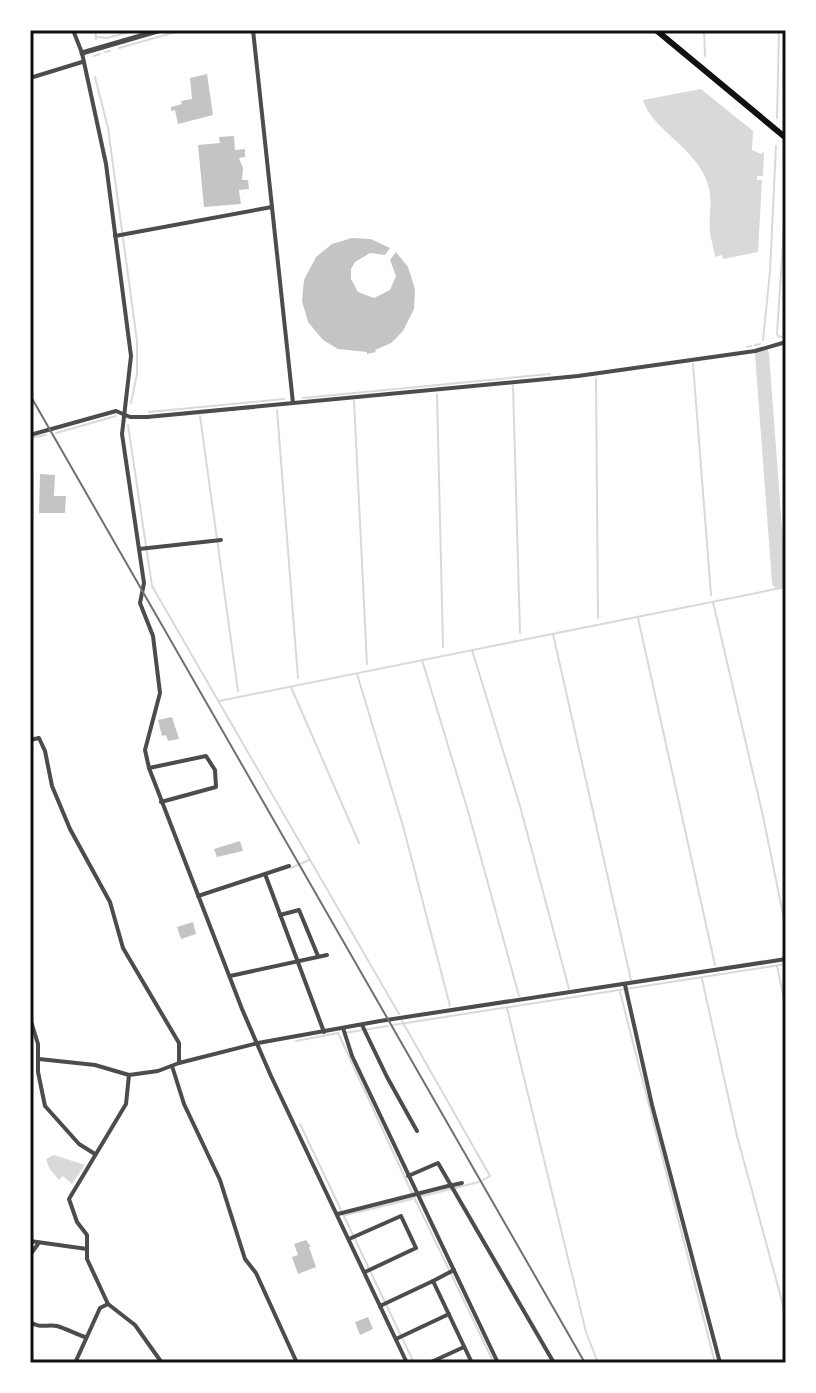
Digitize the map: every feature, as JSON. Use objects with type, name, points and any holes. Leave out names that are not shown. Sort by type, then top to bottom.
[{"type":"main road","points":[[656,30],[786,138]]},
{"type":"street","points":[[73,30],[82,53],[119,235],[131,356],[122,434],[143,548],[144,583],[140,603],[153,636],[160,693],[145,750],[149,768],[258,1043],[400,1337],[407,1363]]},
{"type":"street","points":[[82,53],[161,30]]},
{"type":"street","points":[[253,30],[293,403]]},
{"type":"street","points":[[30,78],[82,62]]},
{"type":"street","points":[[119,235],[272,207]]},
{"type":"street","points":[[30,435],[116,411],[130,417],[147,417],[578,376],[755,351],[786,342]]},
{"type":"street","points":[[143,548],[219,540]]},
{"type":"street","points":[[30,740],[39,738],[45,751],[52,786],[70,829],[110,902],[123,948],[179,1043],[179,1063]]},
{"type":"street","points":[[149,768],[206,756],[215,770],[216,787],[161,802]]},
{"type":"street","points":[[198,896],[289,866]]},
{"type":"street","points":[[265,874],[324,1032]]},
{"type":"street","points":[[280,915],[299,910],[318,956]]},
{"type":"street","points":[[230,976],[327,955]]},
{"type":"street","points":[[30,1062],[86,1063],[129,1075],[158,1071],[258,1043],[626,988],[786,959]]},
{"type":"street","points":[[626,988],[652,1105],[720,1363]]},
{"type":"street","points":[[30,1018],[36,1034],[38,1072],[45,1106],[79,1144],[95,1154]]},
{"type":"street","points":[[364,1028],[417,1131]]},
{"type":"street","points":[[343,1032],[451,1271],[498,1363]]},
{"type":"street","points":[[172,1066],[184,1104],[220,1180],[245,1259],[256,1273],[297,1363]]},
{"type":"street","points":[[129,1075],[126,1104],[69,1199],[77,1222],[87,1235],[87,1259],[108,1304],[135,1325],[162,1363]]},
{"type":"street","points":[[408,1176],[438,1163],[554,1363]]},
{"type":"street","points":[[341,1213],[462,1183]]},
{"type":"street","points":[[353,1238],[401,1216],[416,1248],[368,1270]]},
{"type":"street","points":[[30,1241],[87,1249]]},
{"type":"street","points":[[30,1255],[38,1244]]},
{"type":"street","points":[[384,1304],[451,1271]]},
{"type":"street","points":[[433,1281],[472,1363]]},
{"type":"street","points":[[75,1363],[100,1308],[108,1304]]},
{"type":"street","points":[[400,1337],[449,1314]]},
{"type":"street","points":[[30,1322],[35,1326],[53,1325],[85,1337]]},
{"type":"street","points":[[429,1363],[464,1347]]},
{"type":"shaded area","points":[[701,89],[753,131],[752,150],[761,154],[764,151],[763,176],[757,176],[757,180],[762,180],[758,252],[723,259],[722,255],[715,257],[710,232],[710,192],[705,177],[691,156],[654,119],[643,100]]},
{"type":"shaded area","points":[[54,1155],[85,1165],[72,1184],[63,1176],[59,1180],[49,1168],[46,1159]]},
{"type":"building","points":[[207,74],[213,115],[178,124],[175,110],[171,111],[171,107],[192,99],[190,78]]},
{"type":"building","points":[[234,136],[235,150],[245,149],[245,157],[239,158],[243,168],[242,180],[248,180],[249,189],[239,190],[241,204],[204,207],[198,145],[220,143],[219,137]]},
{"type":"building","points":[[352,238],[371,239],[390,248],[385,255],[370,253],[355,262],[351,279],[358,292],[374,298],[390,290],[396,276],[390,260],[396,252],[408,267],[415,289],[414,309],[403,331],[391,343],[367,354],[338,349],[323,340],[308,322],[302,301],[304,280],[316,257],[332,244]]},
{"type":"building","points":[[40,474],[55,475],[54,496],[66,496],[65,513],[39,513]]},
{"type":"building","points":[[172,717],[179,739],[168,741],[166,735],[162,736],[158,720]]},
{"type":"building","points":[[240,841],[243,851],[217,857],[214,849]]},
{"type":"building","points":[[193,922],[196,934],[181,939],[177,927]]},
{"type":"building","points":[[306,1240],[316,1267],[298,1274],[292,1257],[298,1255],[294,1244]]},
{"type":"building","points":[[368,1317],[373,1329],[360,1335],[355,1322]]},
{"type":"waterway","points":[[95,30],[96,39]]},
{"type":"waterway","points":[[96,37],[107,38],[137,30]]},
{"type":"waterway","points":[[119,48],[183,30]]},
{"type":"waterway","points":[[704,30],[705,56]]},
{"type":"waterway","points":[[777,118],[779,30]]},
{"type":"waterway","points":[[105,52],[110,51]]},
{"type":"waterway","points":[[94,56],[100,54]]},
{"type":"waterway","points":[[95,77],[108,128],[137,341],[137,374],[131,403]]},
{"type":"waterway","points":[[763,340],[776,146]]},
{"type":"waterway","points":[[786,196],[777,334],[779,337],[786,336]]},
{"type":"waterway","points":[[755,345],[760,344]]},
{"type":"waterway","points":[[747,347],[751,346]]},
{"type":"waterway","points":[[762,354],[779,582]]},
{"type":"waterway","points":[[693,364],[711,595]]},
{"type":"waterway","points":[[303,398],[550,374]]},
{"type":"waterway","points":[[596,379],[598,618]]},
{"type":"waterway","points":[[513,386],[520,633]]},
{"type":"waterway","points":[[437,394],[443,647]]},
{"type":"waterway","points":[[149,412],[284,399]]},
{"type":"waterway","points":[[354,401],[367,664]]},
{"type":"waterway","points":[[277,410],[298,678]]},
{"type":"waterway","points":[[56,433],[116,416]]},
{"type":"waterway","points":[[200,416],[238,691]]},
{"type":"waterway","points":[[128,425],[152,586],[399,1014]]},
{"type":"waterway","points":[[30,438],[46,435]]},
{"type":"waterway","points":[[219,701],[786,587]]},
{"type":"waterway","points":[[713,602],[786,929]]},
{"type":"waterway","points":[[638,618],[715,965]]},
{"type":"waterway","points":[[553,634],[631,980]]},
{"type":"waterway","points":[[472,650],[520,806],[569,989]]},
{"type":"waterway","points":[[422,660],[519,996]]},
{"type":"waterway","points":[[357,674],[403,826],[450,1006]]},
{"type":"waterway","points":[[291,687],[359,843]]},
{"type":"waterway","points":[[291,868],[309,860]]},
{"type":"waterway","points":[[393,1025],[786,964]]},
{"type":"waterway","points":[[777,966],[786,1009]]},
{"type":"waterway","points":[[702,979],[737,1136],[786,1316]]},
{"type":"waterway","points":[[620,992],[715,1363]]},
{"type":"waterway","points":[[507,1008],[586,1332],[598,1363]]},
{"type":"waterway","points":[[402,1021],[490,1176],[483,1180]]},
{"type":"waterway","points":[[344,1033],[388,1026]]},
{"type":"waterway","points":[[338,1033],[412,1193]]},
{"type":"waterway","points":[[296,1041],[338,1033]]},
{"type":"waterway","points":[[300,1124],[414,1363]]},
{"type":"waterway","points":[[419,1197],[479,1182]]},
{"type":"waterway","points":[[414,1197],[494,1363]]},
{"type":"waterway","points":[[346,1215],[412,1199]]},
{"type":"railway","points":[[30,395],[585,1363]]}]
